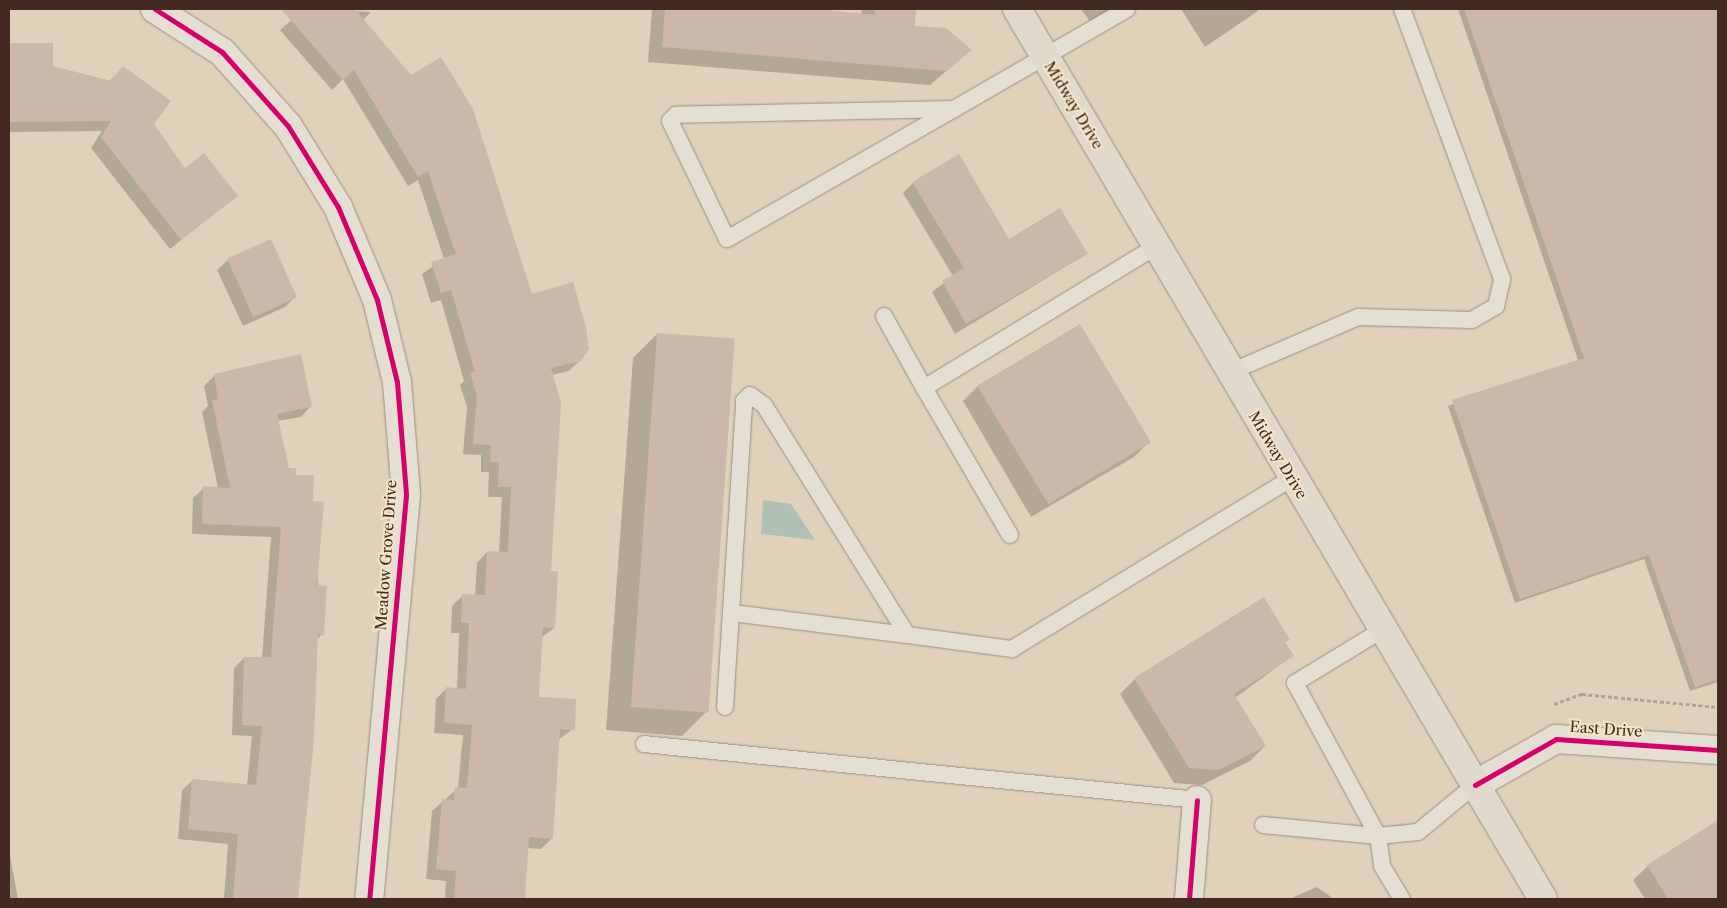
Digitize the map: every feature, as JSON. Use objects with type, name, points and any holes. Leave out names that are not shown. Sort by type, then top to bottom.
[{"type":"main road","name":"Midway Drive","points":[[1017,9],[1158,245],[1228,373],[1542,899]]},
{"type":"street","name":"Meadow Grove Drive","points":[[155,9],[222,52],[288,126],[338,207],[377,300],[397,382],[406,496],[369,899]]},
{"type":"street","name":"East Drive","points":[[1475,784],[1556,738],[1718,750]]},
{"type":"street","points":[[1189,899],[1197,800]]},
{"type":"lane","points":[[954,109],[676,115],[670,121],[727,239],[954,109],[1127,9]]},
{"type":"lane","points":[[1228,373],[1358,317],[1472,320],[1496,306],[1502,279],[1402,9]]},
{"type":"lane","points":[[924,388],[1158,245]]},
{"type":"lane","points":[[884,316],[1010,535]]},
{"type":"lane","points":[[725,707],[744,401],[750,395],[764,405],[907,634]]},
{"type":"lane","points":[[732,613],[1012,649],[1292,478]]},
{"type":"lane","points":[[1382,630],[1295,683],[1378,836],[1382,866],[1402,899]]},
{"type":"lane","points":[[644,744],[1197,800]]},
{"type":"lane","points":[[1263,826],[1378,836],[1418,832],[1475,784]]},
{"type":"path","points":[[1550,706],[1582,694],[1718,707]]},
{"type":"shaded area","points":[[763,500],[791,504],[815,540],[761,534]]},
{"type":"building","points":[[281,9],[355,9],[411,75],[441,57],[473,109],[532,294],[573,282],[586,327],[589,349],[581,361],[551,368],[561,403],[551,571],[558,571],[555,628],[543,627],[539,697],[576,699],[575,730],[560,729],[553,839],[529,837],[525,899],[454,899],[456,871],[436,869],[442,799],[454,800],[455,787],[467,788],[472,725],[444,723],[446,687],[466,689],[469,623],[461,623],[462,594],[485,595],[487,551],[508,552],[511,487],[498,487],[499,462],[490,462],[491,445],[473,444],[477,396],[470,373],[475,372],[451,290],[441,293],[431,262],[456,254],[428,171],[418,177],[354,70],[343,80]]},
{"type":"building","points":[[665,9],[819,9],[875,15],[875,9],[916,9],[915,26],[946,28],[972,50],[946,71],[662,47]]},
{"type":"building","points":[[1464,9],[1718,9],[1718,679],[1695,687],[1649,555],[1520,599],[1452,400],[1584,358]]},
{"type":"building","points":[[9,43],[53,43],[53,66],[111,81],[123,66],[171,101],[154,124],[185,168],[204,153],[238,196],[181,240],[101,137],[111,121],[9,122]]},
{"type":"building","points":[[959,154],[1009,239],[1060,208],[1088,254],[966,324],[942,281],[964,268],[912,182]]},
{"type":"building","points":[[271,239],[297,297],[253,317],[227,259]]},
{"type":"building","points":[[1080,324],[1151,442],[1048,504],[977,386]]},
{"type":"building","points":[[657,333],[735,338],[709,713],[631,707]]},
{"type":"building","points":[[301,354],[312,407],[277,414],[289,468],[296,468],[296,475],[314,475],[313,501],[324,502],[317,585],[327,586],[324,635],[318,634],[314,740],[298,899],[233,899],[238,834],[188,829],[192,779],[256,785],[262,726],[242,725],[244,657],[271,657],[281,527],[202,524],[203,486],[230,488],[212,400],[218,399],[214,374]]},
{"type":"building","points":[[1264,597],[1290,640],[1285,642],[1294,656],[1234,694],[1266,746],[1218,770],[1189,768],[1134,678]]},
{"type":"building","points":[[1718,820],[1718,899],[1668,899],[1647,865]]},
{"type":"cycle path","points":[[155,9],[222,52],[288,126],[338,207],[377,300],[397,382],[406,495],[369,899]]},
{"type":"cycle path","points":[[1475,785],[1556,739],[1718,750]]},
{"type":"cycle path","points":[[1189,899],[1197,800]]}]
